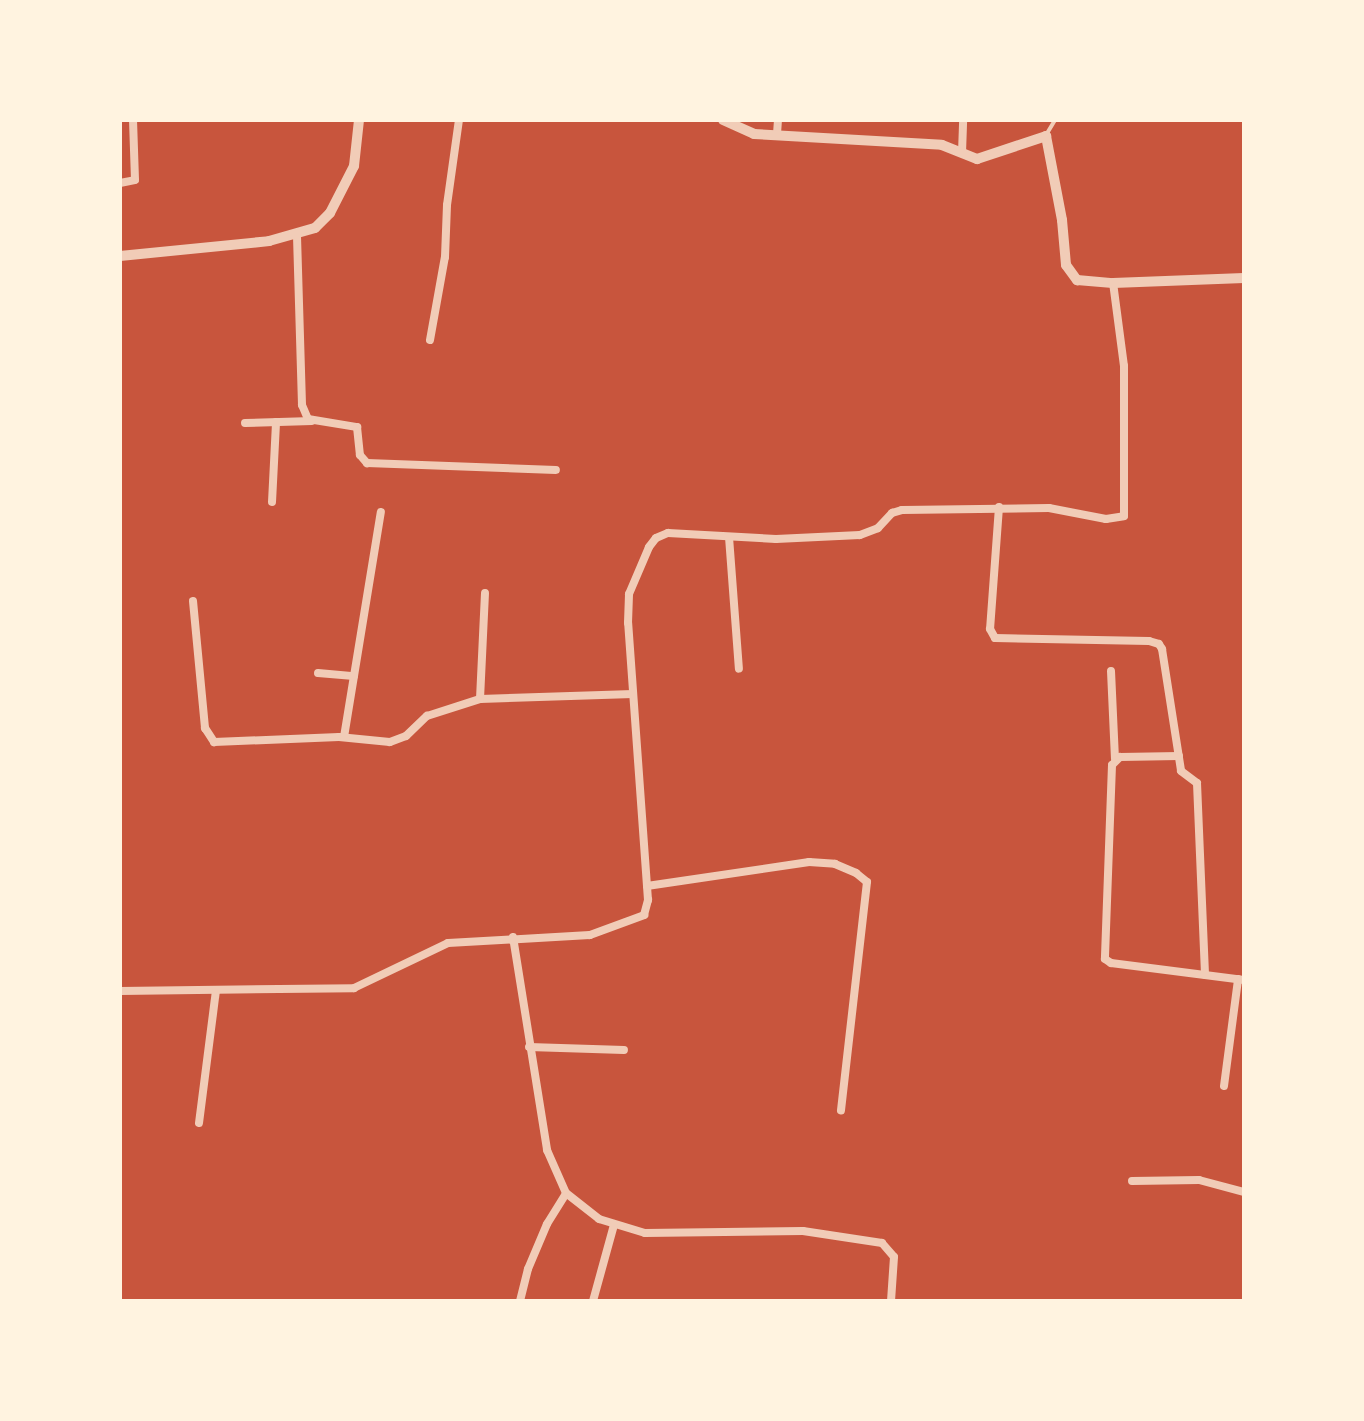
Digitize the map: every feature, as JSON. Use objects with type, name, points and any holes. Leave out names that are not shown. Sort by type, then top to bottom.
[{"type":"street","points":[[120,183],[135,180],[133,120]]},
{"type":"street","points":[[120,256],[297,236],[323,222],[354,166],[359,120]]},
{"type":"street","points":[[430,340],[445,257],[447,205],[459,120]]},
{"type":"street","points":[[723,120],[747,132],[930,143],[983,158],[1046,136],[1071,275],[1087,282],[1113,283],[1244,278]]},
{"type":"street","points":[[777,134],[778,120]]},
{"type":"street","points":[[962,153],[963,120]]},
{"type":"street","points":[[297,236],[302,405],[304,415],[314,421]]},
{"type":"street","points":[[120,991],[354,988],[374,981],[431,948],[466,940],[581,936],[634,922],[648,908],[629,594],[649,547],[656,538],[668,533],[729,537],[844,537],[871,532],[897,510],[1049,508],[1106,519],[1124,516],[1124,366],[1113,283]]},
{"type":"street","points":[[245,423],[314,421],[357,427],[360,455],[367,463],[556,470]]},
{"type":"street","points":[[272,502],[276,422]]},
{"type":"street","points":[[999,507],[992,635],[1001,641],[1159,644],[1182,774],[1197,783],[1205,975]]},
{"type":"street","points":[[344,737],[381,512]]},
{"type":"street","points":[[729,537],[739,669]]},
{"type":"street","points":[[480,699],[485,593]]},
{"type":"street","points":[[193,601],[205,728],[210,740],[219,743],[344,737],[399,740],[427,716],[480,699],[633,694]]},
{"type":"street","points":[[1111,671],[1115,759],[1105,959],[1111,963],[1241,980],[1224,1086]]},
{"type":"street","points":[[318,673],[354,676]]},
{"type":"street","points":[[1115,759],[1179,756]]},
{"type":"street","points":[[647,886],[809,862],[835,864],[856,873],[867,882],[841,1111]]},
{"type":"street","points":[[513,937],[547,1150],[566,1193],[614,1225],[645,1233],[803,1231],[882,1243],[894,1257],[891,1301]]},
{"type":"street","points":[[199,1123],[216,990]]},
{"type":"street","points":[[529,1047],[624,1050]]},
{"type":"street","points":[[1132,1181],[1180,1178],[1244,1192]]},
{"type":"street","points":[[520,1301],[528,1269],[547,1224],[566,1193]]},
{"type":"street","points":[[593,1301],[614,1225]]},
{"type":"lane","points":[[1046,136],[1055,120]]}]
